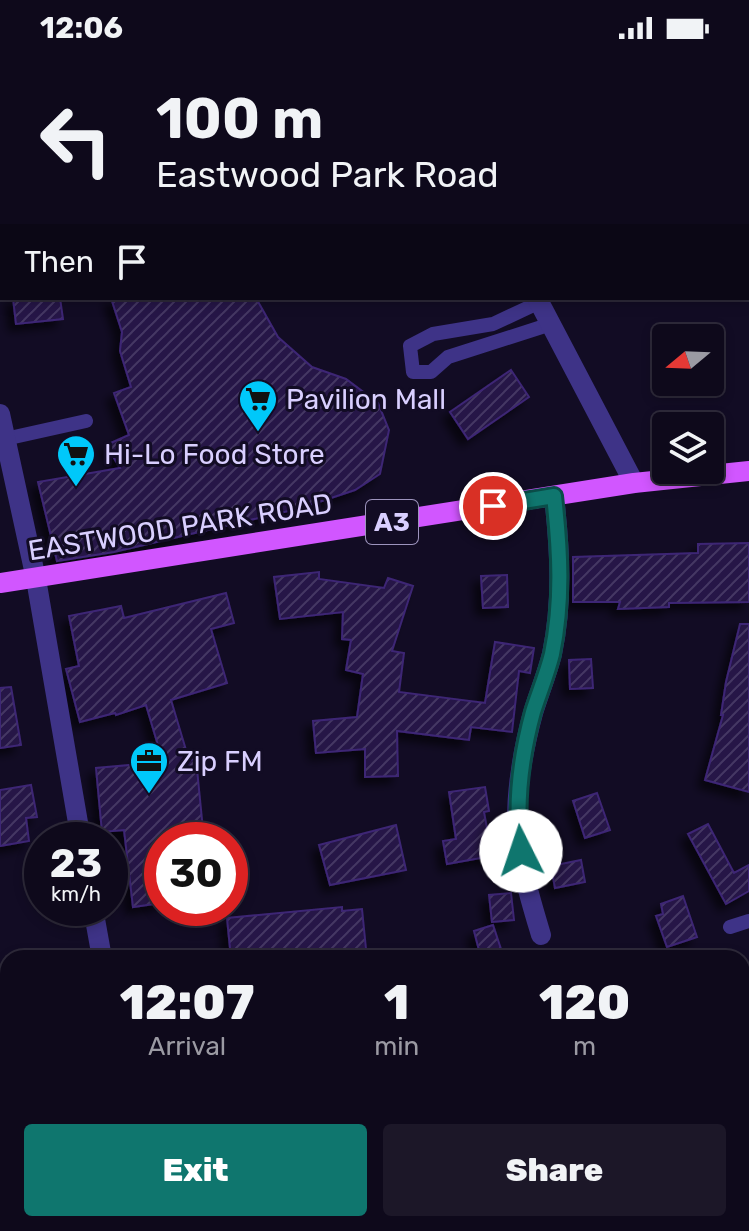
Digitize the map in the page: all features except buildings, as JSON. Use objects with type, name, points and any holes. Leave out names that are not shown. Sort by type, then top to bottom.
[{"type":"main road","name":"EASTWOOD PARK ROAD","points":[[0,583],[634,483],[749,471]]},
{"type":"street","points":[[539,300],[634,483]]},
{"type":"street","points":[[0,414],[36,579],[78,822]]},
{"type":"street","points":[[541,935],[525,881],[517,821],[532,715],[551,657],[560,603],[561,561],[554,496]]},
{"type":"street","points":[[96,926],[101,950]]},
{"type":"lane","points":[[539,300],[493,324],[433,334],[410,346],[413,372],[431,372],[448,357],[551,324]]},
{"type":"lane","points":[[5,439],[86,421]]},
{"type":"lane","points":[[730,927],[749,921]]},
{"type":"place","name":"Pavilion Mall","points":[[258,433]]},
{"type":"place","name":"Hi-Lo Food Store","points":[[76,488]]},
{"type":"place","name":"Zip FM","points":[[149,795]]},
{"type":"route","points":[[493,506],[554,496],[561,561],[560,603],[551,657],[532,715],[523,764],[517,821],[521,851]]}]
